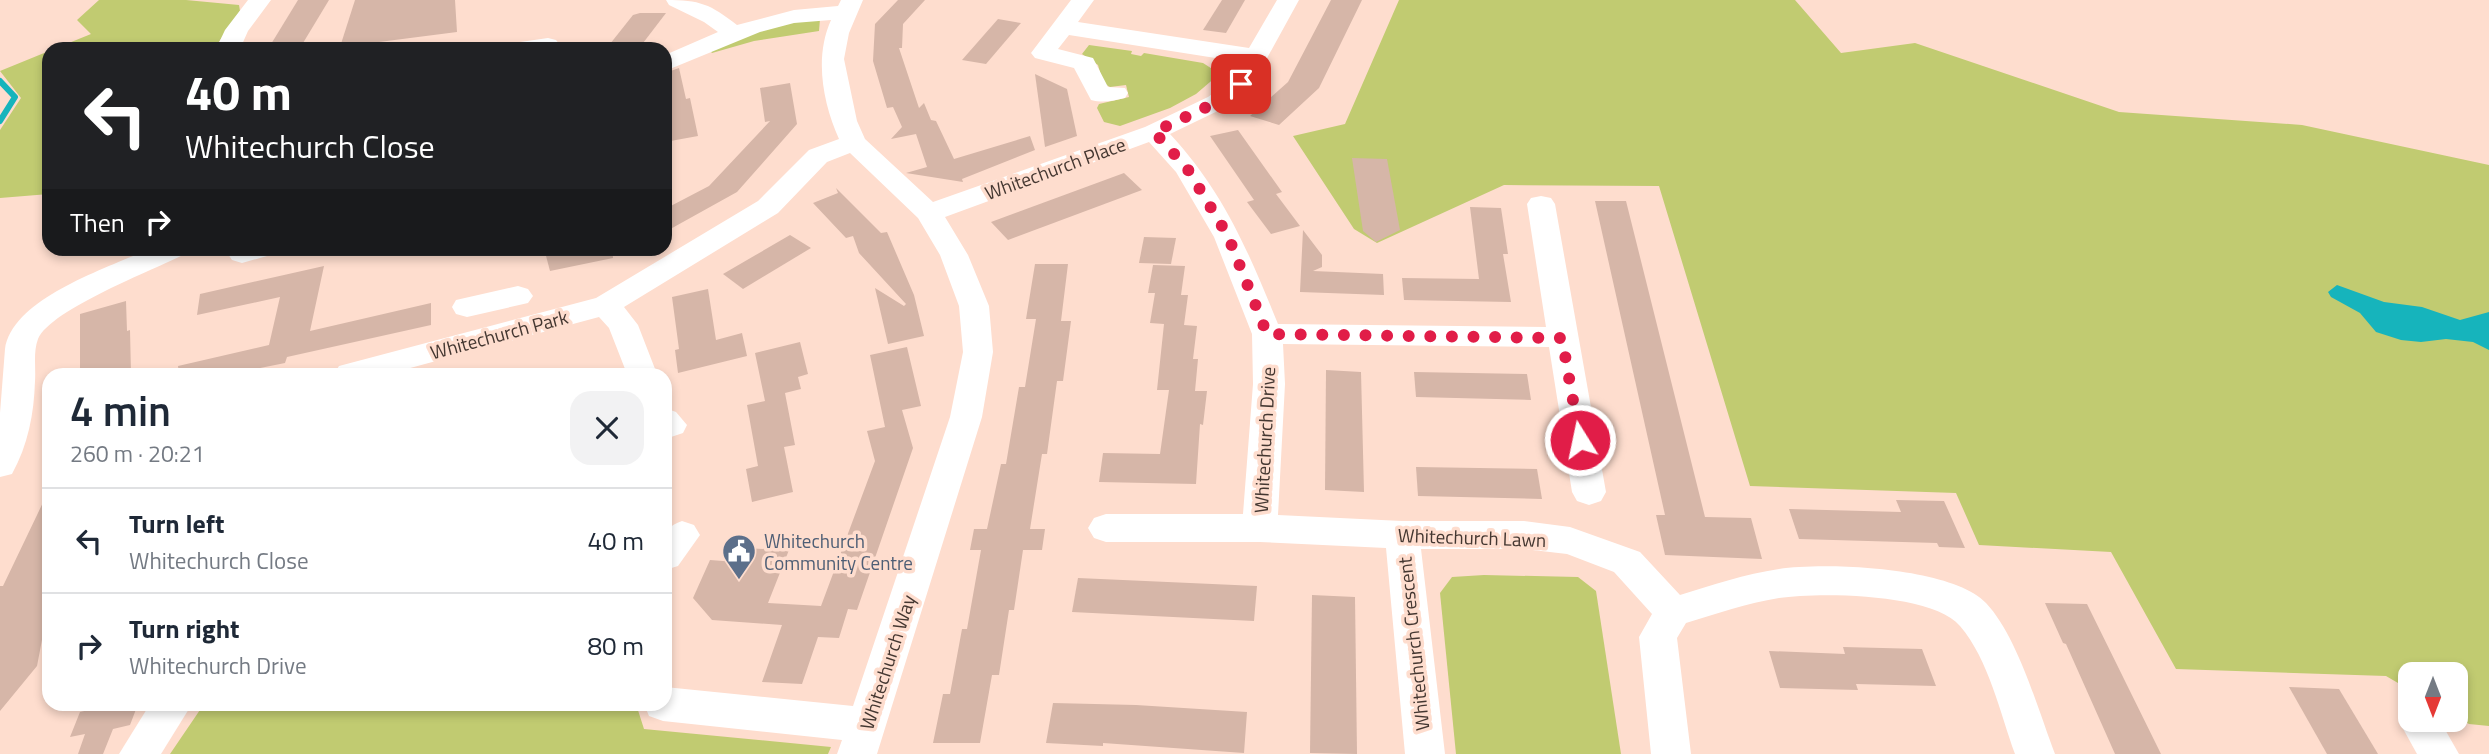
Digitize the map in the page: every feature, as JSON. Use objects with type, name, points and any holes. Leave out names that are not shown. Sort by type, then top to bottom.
[{"type":"street","points":[[231,42],[260,0]]},
{"type":"street","points":[[677,0],[712,17],[732,32]]},
{"type":"street","points":[[1083,0],[1044,53],[1084,63],[1100,95],[1116,93]]},
{"type":"street","name":"Whitechurch Place","points":[[929,214],[1154,132],[1217,102],[1241,84],[1288,0]]},
{"type":"street","points":[[672,61],[732,32],[796,14],[849,6]]},
{"type":"street","name":"Whitechurch Way","points":[[849,6],[837,33],[832,59],[844,121],[854,143],[929,214],[954,255],[974,306],[978,352],[966,417],[861,740]]},
{"type":"street","points":[[1063,27],[1258,57]]},
{"type":"street","name":"Whitechurch Drive","points":[[1154,132],[1187,168],[1228,236],[1267,334],[1269,384],[1260,528]]},
{"type":"street","name":"Whitechurch Park","points":[[373,368],[606,304],[768,207],[818,156],[854,143]]},
{"type":"street","points":[[1541,204],[1589,492]]},
{"type":"street","points":[[0,465],[9,447],[18,412],[22,338],[32,322],[54,306],[157,256]]},
{"type":"street","points":[[487,337],[492,302]]},
{"type":"street","points":[[606,304],[623,325],[640,368]]},
{"type":"street","points":[[1267,334],[1562,338]]},
{"type":"street","name":"Whitechurch Lawn","points":[[1106,528],[1260,528],[1402,535],[1524,535],[1570,541],[1627,562],[1673,612]]},
{"type":"street","name":"Whitechurch Crescent","points":[[1402,535],[1425,754]]},
{"type":"street","points":[[1671,754],[1658,637],[1673,612],[1777,583],[1833,580],[1911,588],[1946,596],[1971,612],[1992,646],[2035,754]]},
{"type":"street","points":[[672,706],[861,740]]},
{"type":"street","points":[[139,754],[167,711]]},
{"type":"green space","points":[[99,0],[186,0],[239,5],[240,11],[219,42],[71,42],[91,34],[77,20]]},
{"type":"green space","points":[[1399,0],[1795,0],[1841,53],[1915,43],[2119,112],[2302,125],[2489,165],[2489,726],[2468,723],[2468,662],[2398,662],[2398,683],[2386,676],[2176,669],[2111,552],[1979,545],[1956,493],[1750,486],[1659,186],[1504,185],[1377,243],[1354,229],[1293,136],[1345,124]]},
{"type":"green space","points":[[820,19],[819,31],[754,41],[712,53],[709,49],[778,23]]},
{"type":"green space","points":[[1089,45],[1132,51],[1131,54],[1141,56],[1144,53],[1203,63],[1217,72],[1217,76],[1196,94],[1170,108],[1120,126],[1104,122],[1097,108],[1099,104],[1129,97],[1126,85],[1110,87],[1103,83],[1098,65],[1082,54]]},
{"type":"green space","points":[[42,54],[42,195],[0,198],[0,130],[21,98],[0,71]]},
{"type":"green space","points":[[1452,577],[1578,577],[1596,591],[1621,754],[1456,754],[1440,593]]},
{"type":"green space","points":[[199,711],[638,711],[644,729],[831,747],[828,754],[170,754]]},
{"type":"water","points":[[2337,285],[2384,302],[2422,307],[2460,320],[2489,312],[2489,350],[2473,342],[2446,339],[2421,342],[2401,340],[2376,332],[2360,313],[2331,297],[2328,292]]},
{"type":"building","points":[[298,0],[329,0],[304,42],[272,42]]},
{"type":"building","points":[[355,0],[455,0],[457,32],[379,42],[342,42]]},
{"type":"building","points":[[898,0],[925,0],[903,24],[902,48],[899,48],[919,108],[924,103],[954,159],[1030,136],[1035,150],[962,179],[963,182],[906,173],[927,167],[916,134],[891,139],[902,127],[893,107],[887,108],[873,61],[875,24]]},
{"type":"building","points":[[1222,0],[1245,0],[1226,33],[1203,30]]},
{"type":"building","points":[[1331,0],[1362,0],[1319,88],[1279,125],[1250,116],[1288,82]]},
{"type":"building","points":[[666,13],[644,42],[612,42],[633,15]]},
{"type":"building","points":[[998,19],[1021,23],[986,64],[962,60]]},
{"type":"building","points":[[679,68],[686,99],[690,98],[698,136],[672,141],[672,70]]},
{"type":"building","points":[[1035,74],[1067,89],[1077,136],[1045,147]]},
{"type":"building","points":[[790,83],[797,124],[737,192],[672,228],[672,205],[709,186],[770,121],[765,122],[760,88]]},
{"type":"building","points":[[1238,130],[1282,192],[1276,194],[1300,226],[1271,234],[1247,202],[1254,200],[1210,136]]},
{"type":"building","points":[[1352,158],[1387,159],[1400,230],[1376,242],[1363,231]]},
{"type":"building","points":[[1124,173],[1142,190],[1008,240],[991,222]]},
{"type":"building","points":[[836,188],[881,233],[887,232],[914,295],[924,336],[888,344],[875,288],[904,306],[906,304],[859,253],[853,236],[846,238],[813,203],[838,193]]},
{"type":"building","points":[[1595,201],[1626,201],[1705,517],[1751,518],[1762,559],[1665,555],[1656,515],[1665,515]]},
{"type":"building","points":[[1470,207],[1501,208],[1508,254],[1503,254],[1511,302],[1404,300],[1402,278],[1479,279]]},
{"type":"building","points":[[1303,230],[1322,255],[1322,267],[1313,271],[1383,274],[1384,295],[1300,292]]},
{"type":"building","points":[[790,235],[811,248],[743,289],[723,274]]},
{"type":"building","points":[[1144,237],[1176,238],[1171,264],[1139,263]]},
{"type":"building","points":[[546,256],[613,256],[613,258],[550,271]]},
{"type":"building","points":[[1035,264],[1068,264],[1061,321],[1071,321],[1063,381],[1057,381],[1047,454],[1042,454],[1030,529],[1045,529],[1042,550],[1023,550],[1014,610],[1009,610],[999,675],[992,675],[980,743],[933,743],[943,694],[950,694],[962,629],[967,629],[981,550],[970,550],[974,529],[987,529],[1001,464],[1006,464],[1019,387],[1025,387],[1036,319],[1026,319]]},
{"type":"building","points":[[1153,265],[1185,266],[1181,295],[1188,295],[1184,325],[1197,326],[1193,359],[1198,359],[1195,391],[1207,391],[1203,425],[1200,424],[1196,484],[1099,482],[1103,453],[1160,454],[1169,390],[1157,390],[1164,324],[1150,323],[1155,293],[1148,293]]},
{"type":"building","points":[[324,266],[310,331],[431,303],[431,325],[287,357],[285,363],[261,368],[178,368],[269,345],[280,297],[197,315],[200,294]]},
{"type":"building","points":[[708,289],[716,340],[742,333],[747,356],[678,373],[675,350],[679,349],[672,297]]},
{"type":"building","points":[[126,301],[131,368],[80,368],[80,314]]},
{"type":"building","points":[[800,342],[808,374],[798,377],[801,389],[785,393],[795,445],[784,447],[793,492],[752,502],[746,469],[758,466],[747,405],[765,401],[755,353]]},
{"type":"building","points":[[907,347],[921,406],[902,410],[913,448],[857,610],[848,609],[839,638],[818,637],[802,684],[762,682],[782,625],[712,620],[693,598],[710,560],[736,562],[742,548],[789,550],[768,603],[821,606],[875,461],[867,431],[885,427],[870,355]]},
{"type":"building","points":[[1326,370],[1361,372],[1364,492],[1325,490]]},
{"type":"building","points":[[1414,372],[1527,374],[1531,400],[1416,397]]},
{"type":"building","points":[[1416,467],[1537,469],[1542,499],[1418,496]]},
{"type":"building","points":[[1896,500],[1944,501],[1965,548],[1939,547],[1937,543],[1799,539],[1789,509],[1901,512]]},
{"type":"building","points":[[42,505],[42,640],[37,666],[0,711],[0,586],[3,586]]},
{"type":"building","points":[[1078,578],[1257,586],[1254,621],[1072,612]]},
{"type":"building","points":[[1312,595],[1355,597],[1357,754],[1310,753]]},
{"type":"building","points":[[2045,603],[2087,604],[2161,754],[2115,754]]},
{"type":"building","points":[[1843,647],[1922,649],[1936,686],[1856,684],[1858,690],[1780,688],[1769,651],[1845,654]]},
{"type":"building","points":[[2289,687],[2339,689],[2378,754],[2327,754]]},
{"type":"building","points":[[1053,703],[1247,712],[1244,753],[1103,743],[1103,746],[1046,743]]},
{"type":"building","points":[[135,711],[130,725],[113,729],[103,754],[78,754],[85,734],[70,737],[80,712]]},
{"type":"waterway","points":[[0,81],[15,97],[0,121]]},
{"type":"place","name":"Whitechurch Community Centre","points":[[739,581]]},
{"type":"route","points":[[1241,84],[1217,102],[1154,132],[1187,168],[1228,236],[1267,334],[1562,338],[1580,440]]}]
